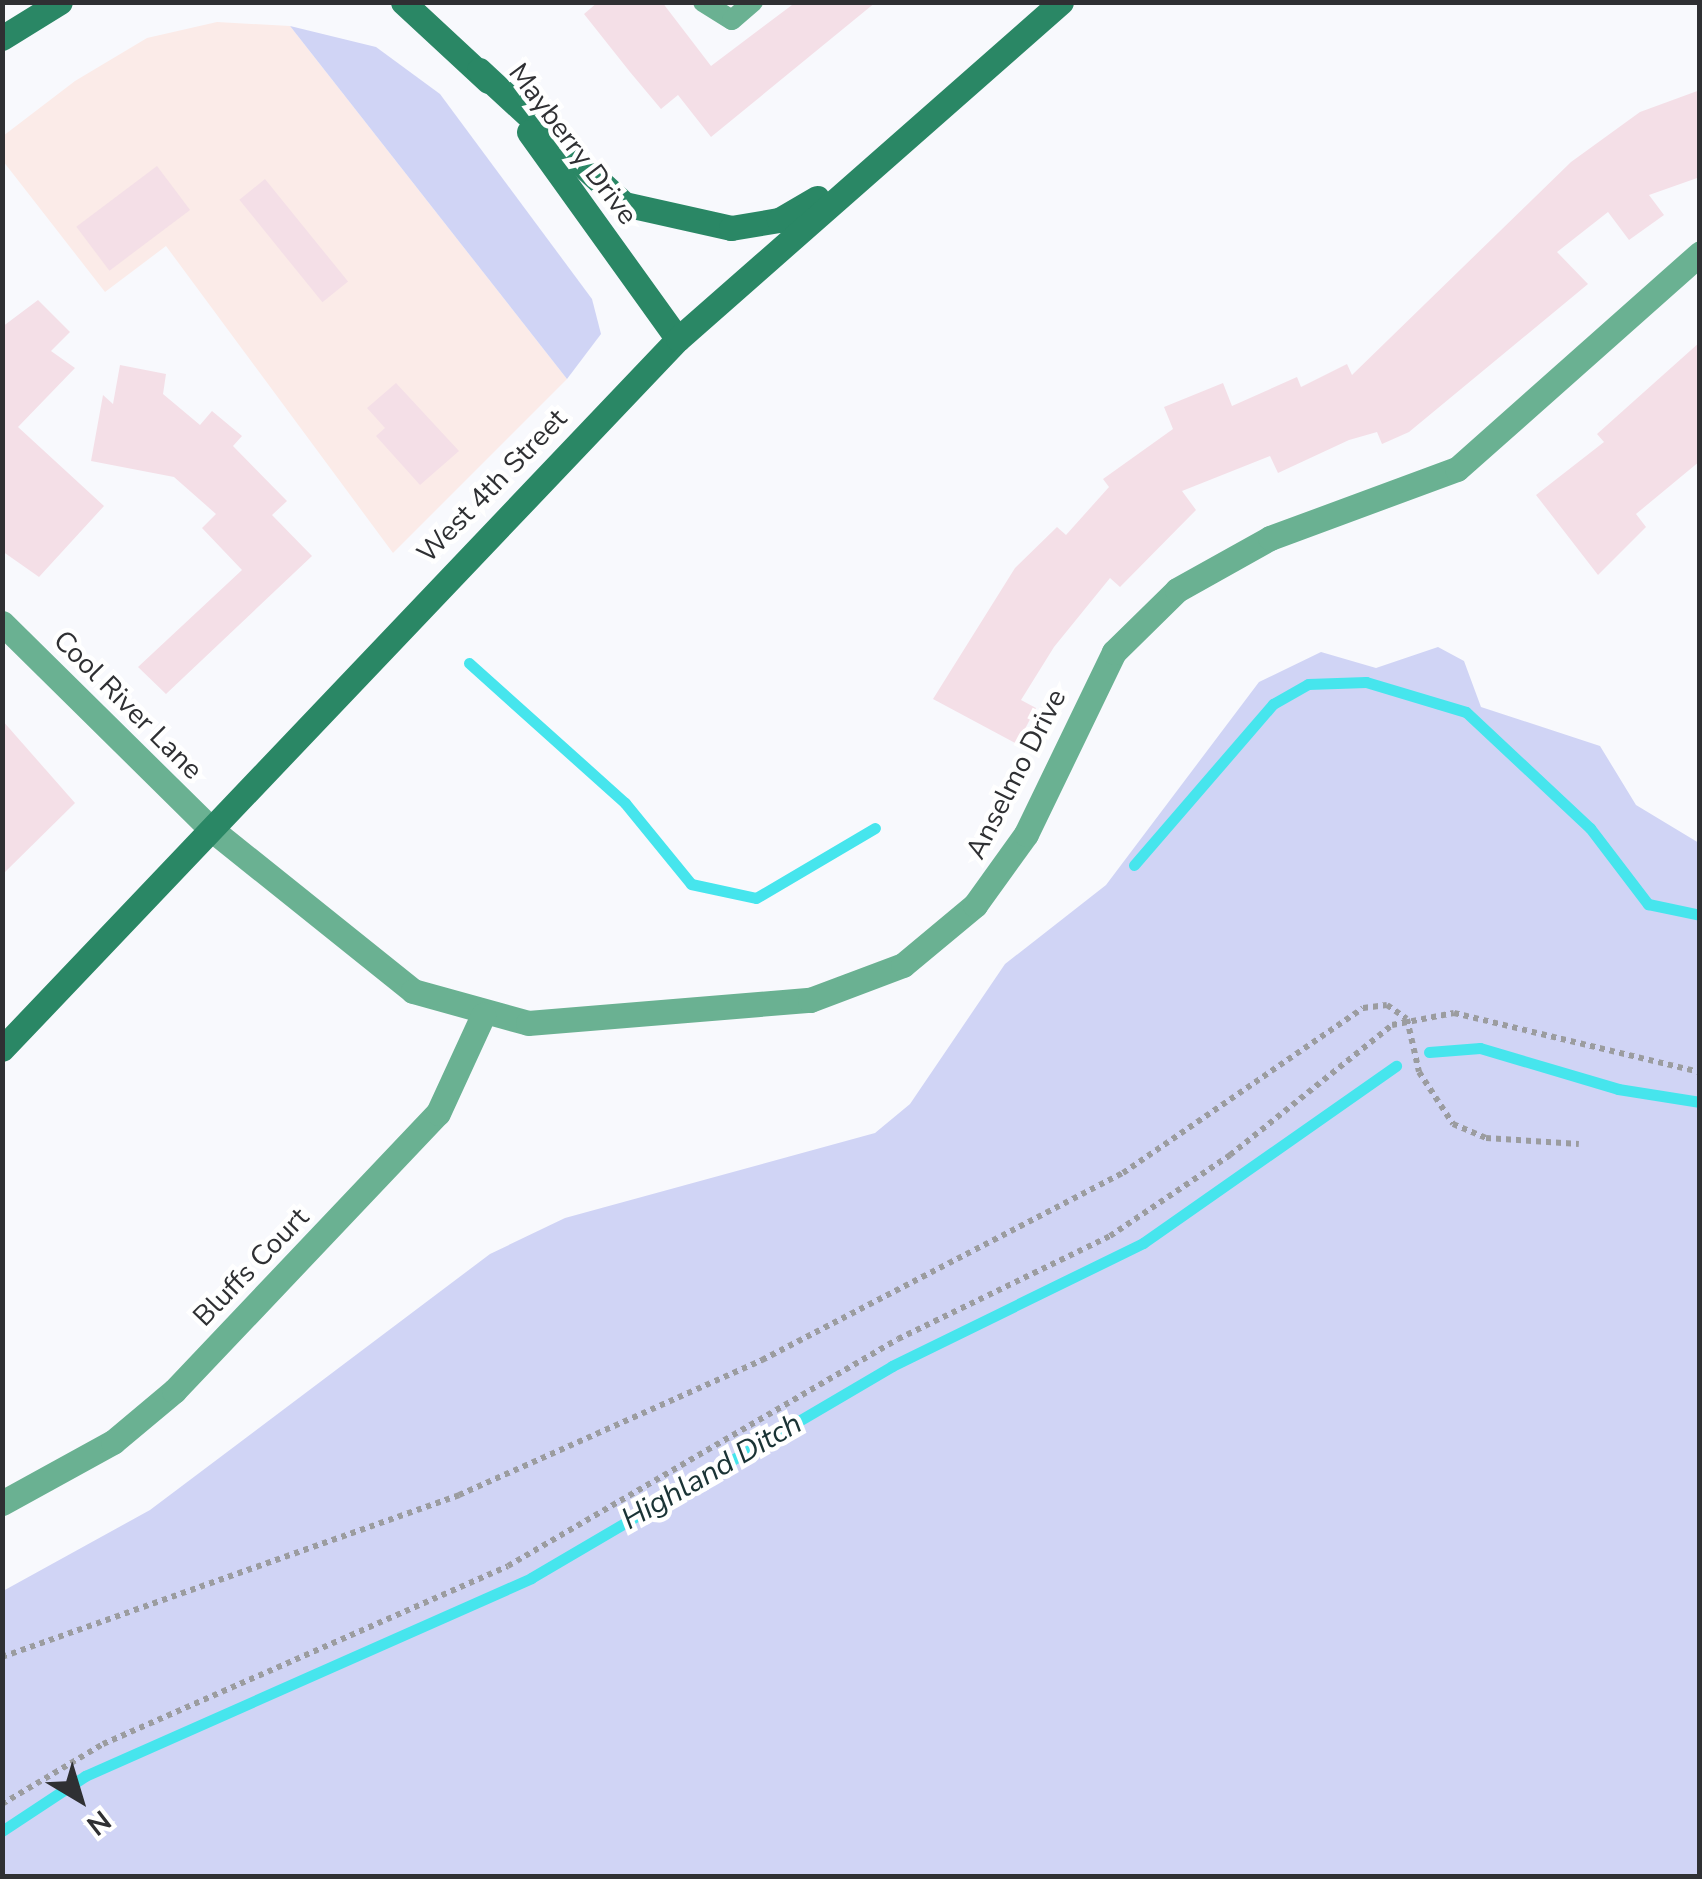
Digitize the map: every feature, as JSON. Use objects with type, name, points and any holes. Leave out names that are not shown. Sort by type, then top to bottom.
[{"type":"main road","points":[[2,38],[60,2]]},
{"type":"main road","name":"Mayberry Drive","points":[[403,2],[479,70],[678,339]]},
{"type":"main road","name":"West 4th Street","points":[[2,1049],[678,339],[1060,2]]},
{"type":"main road","points":[[479,70],[624,204],[670,220],[731,228],[779,220],[861,174]]},
{"type":"street","name":"Anselmo Drive","points":[[211,830],[374,968],[483,1015],[570,1023],[758,1010],[903,966],[1003,872],[1114,652],[1177,590],[1270,538],[1457,469],[1700,253]]},
{"type":"street","name":"Cool River Lane","points":[[2,622],[211,830]]},
{"type":"street","name":"Bluffs Court","points":[[2,1504],[112,1442],[174,1391],[438,1113],[483,1015]]},
{"type":"lane","points":[[703,2],[721,20],[753,2]]},
{"type":"path","points":[[2,1657],[372,1528],[641,1416],[1123,1173],[1363,1008],[1387,1004],[1406,1019],[1419,1072],[1453,1124],[1486,1138],[1579,1144]]},
{"type":"path","points":[[2,1804],[103,1744],[508,1566],[898,1339],[1110,1236],[1406,1019],[1454,1013],[1513,1022],[1700,1072]]},
{"type":"shaded area","points":[[217,22],[290,26],[567,379],[393,553],[166,246],[105,292],[3,161],[3,136],[75,81],[147,38]]},
{"type":"shaded area","points":[[290,26],[376,47],[440,94],[592,299],[601,334],[567,379]]},
{"type":"shaded area","points":[[1438,647],[1464,661],[1481,707],[1600,746],[1636,805],[1699,843],[1699,1876],[3,1876],[3,1591],[150,1510],[490,1254],[565,1218],[875,1133],[910,1104],[1005,964],[1106,885],[1259,682],[1321,652],[1376,668]]},
{"type":"building","points":[[598,2],[662,2],[711,66],[796,2],[876,2],[711,137],[678,95],[661,109],[630,72],[584,14]]},
{"type":"building","points":[[1700,90],[1700,177],[1649,195],[1664,215],[1629,240],[1608,212],[1557,252],[1588,284],[1409,432],[1382,444],[1377,432],[1349,440],[1278,473],[1270,456],[1182,491],[1196,510],[1120,587],[1110,578],[1054,647],[1021,700],[1036,708],[1017,744],[933,699],[1015,568],[1057,527],[1066,535],[1109,487],[1103,479],[1173,429],[1164,407],[1223,383],[1232,406],[1297,377],[1301,387],[1347,364],[1352,375],[1571,162],[1640,112]]},
{"type":"building","points":[[157,166],[190,210],[109,271],[76,227]]},
{"type":"building","points":[[265,179],[348,282],[322,302],[239,200]]},
{"type":"building","points":[[38,300],[70,332],[51,351],[75,368],[18,427],[104,506],[39,577],[2,551],[2,327]]},
{"type":"building","points":[[1700,342],[1700,461],[1636,514],[1646,527],[1598,575],[1536,495],[1604,442],[1597,434]]},
{"type":"building","points":[[120,365],[166,374],[163,394],[200,425],[212,411],[242,436],[233,446],[287,501],[272,515],[312,556],[166,694],[138,667],[242,570],[202,528],[216,514],[174,477],[91,461],[103,395],[113,404]]},
{"type":"building","points":[[396,383],[459,451],[420,485],[376,436],[385,428],[367,408]]},
{"type":"building","points":[[2,720],[75,803],[2,875]]},
{"type":"waterway","points":[[469,663],[625,803],[691,884],[756,898],[875,828]]},
{"type":"waterway","points":[[1134,865],[1273,704],[1308,684],[1366,682],[1466,712],[1590,828],[1648,904],[1700,915]]},
{"type":"waterway","name":"Highland Ditch","points":[[1429,1052],[1480,1048],[1618,1089],[1700,1102]]},
{"type":"waterway","name":"Highland Ditch","points":[[2,1831],[85,1776],[531,1578],[892,1366],[1143,1243],[1396,1066]]}]
